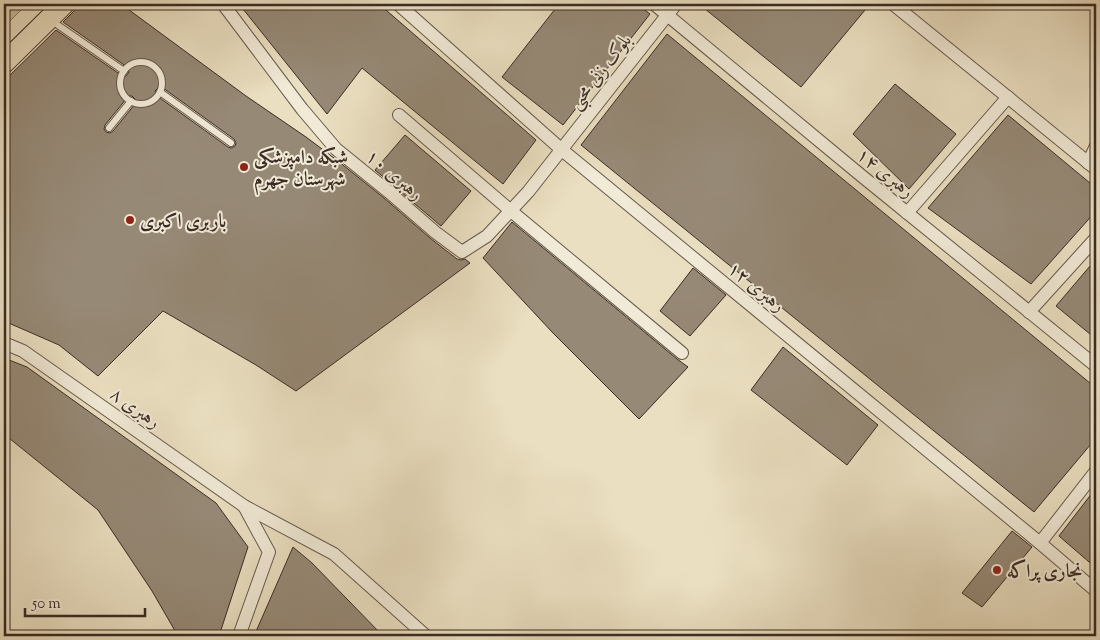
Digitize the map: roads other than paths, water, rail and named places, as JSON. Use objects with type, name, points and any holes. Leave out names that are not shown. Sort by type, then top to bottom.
[{"type":"main road","points":[[4,63],[64,4]]},
{"type":"street","name":"رهبری ۱۰","points":[[223,4],[302,109],[336,149],[462,252],[487,236],[528,192],[562,150]]},
{"type":"street","name":"رهبری ۱۲","points":[[398,4],[562,150],[1040,542],[1096,591]]},
{"type":"street","name":"رهبری ۱۴","points":[[654,4],[1096,366]]},
{"type":"street","name":"بلوک زنی محبی","points":[[562,150],[666,14],[676,4]]},
{"type":"street","points":[[896,5],[1092,166],[1096,146]]},
{"type":"street","points":[[907,213],[1008,97]]},
{"type":"street","points":[[399,115],[682,353]]},
{"type":"street","points":[[1029,312],[1096,238]]},
{"type":"street","name":"رهبری ۸","points":[[4,343],[23,351],[244,506],[334,554],[426,636]]},
{"type":"street","points":[[1040,542],[1096,471]]},
{"type":"street","points":[[239,636],[269,552],[244,506]]},
{"type":"lane","points":[[49,18],[124,71]]},
{"type":"lane","points":[[136,63],[150,64],[160,74],[162,88],[160,92],[155,99],[149,102],[136,103],[125,96],[120,83],[121,77],[124,71],[136,63]]},
{"type":"lane","points":[[160,92],[231,143]]},
{"type":"lane","points":[[109,128],[131,101]]},
{"type":"place","name":"شبکه دامپزشکی شهرستان جهرم","points":[[244,167]]},
{"type":"place","name":"باربری اکبری","points":[[130,220]]},
{"type":"place","name":"نجاری پراکه","points":[[997,570]]}]
